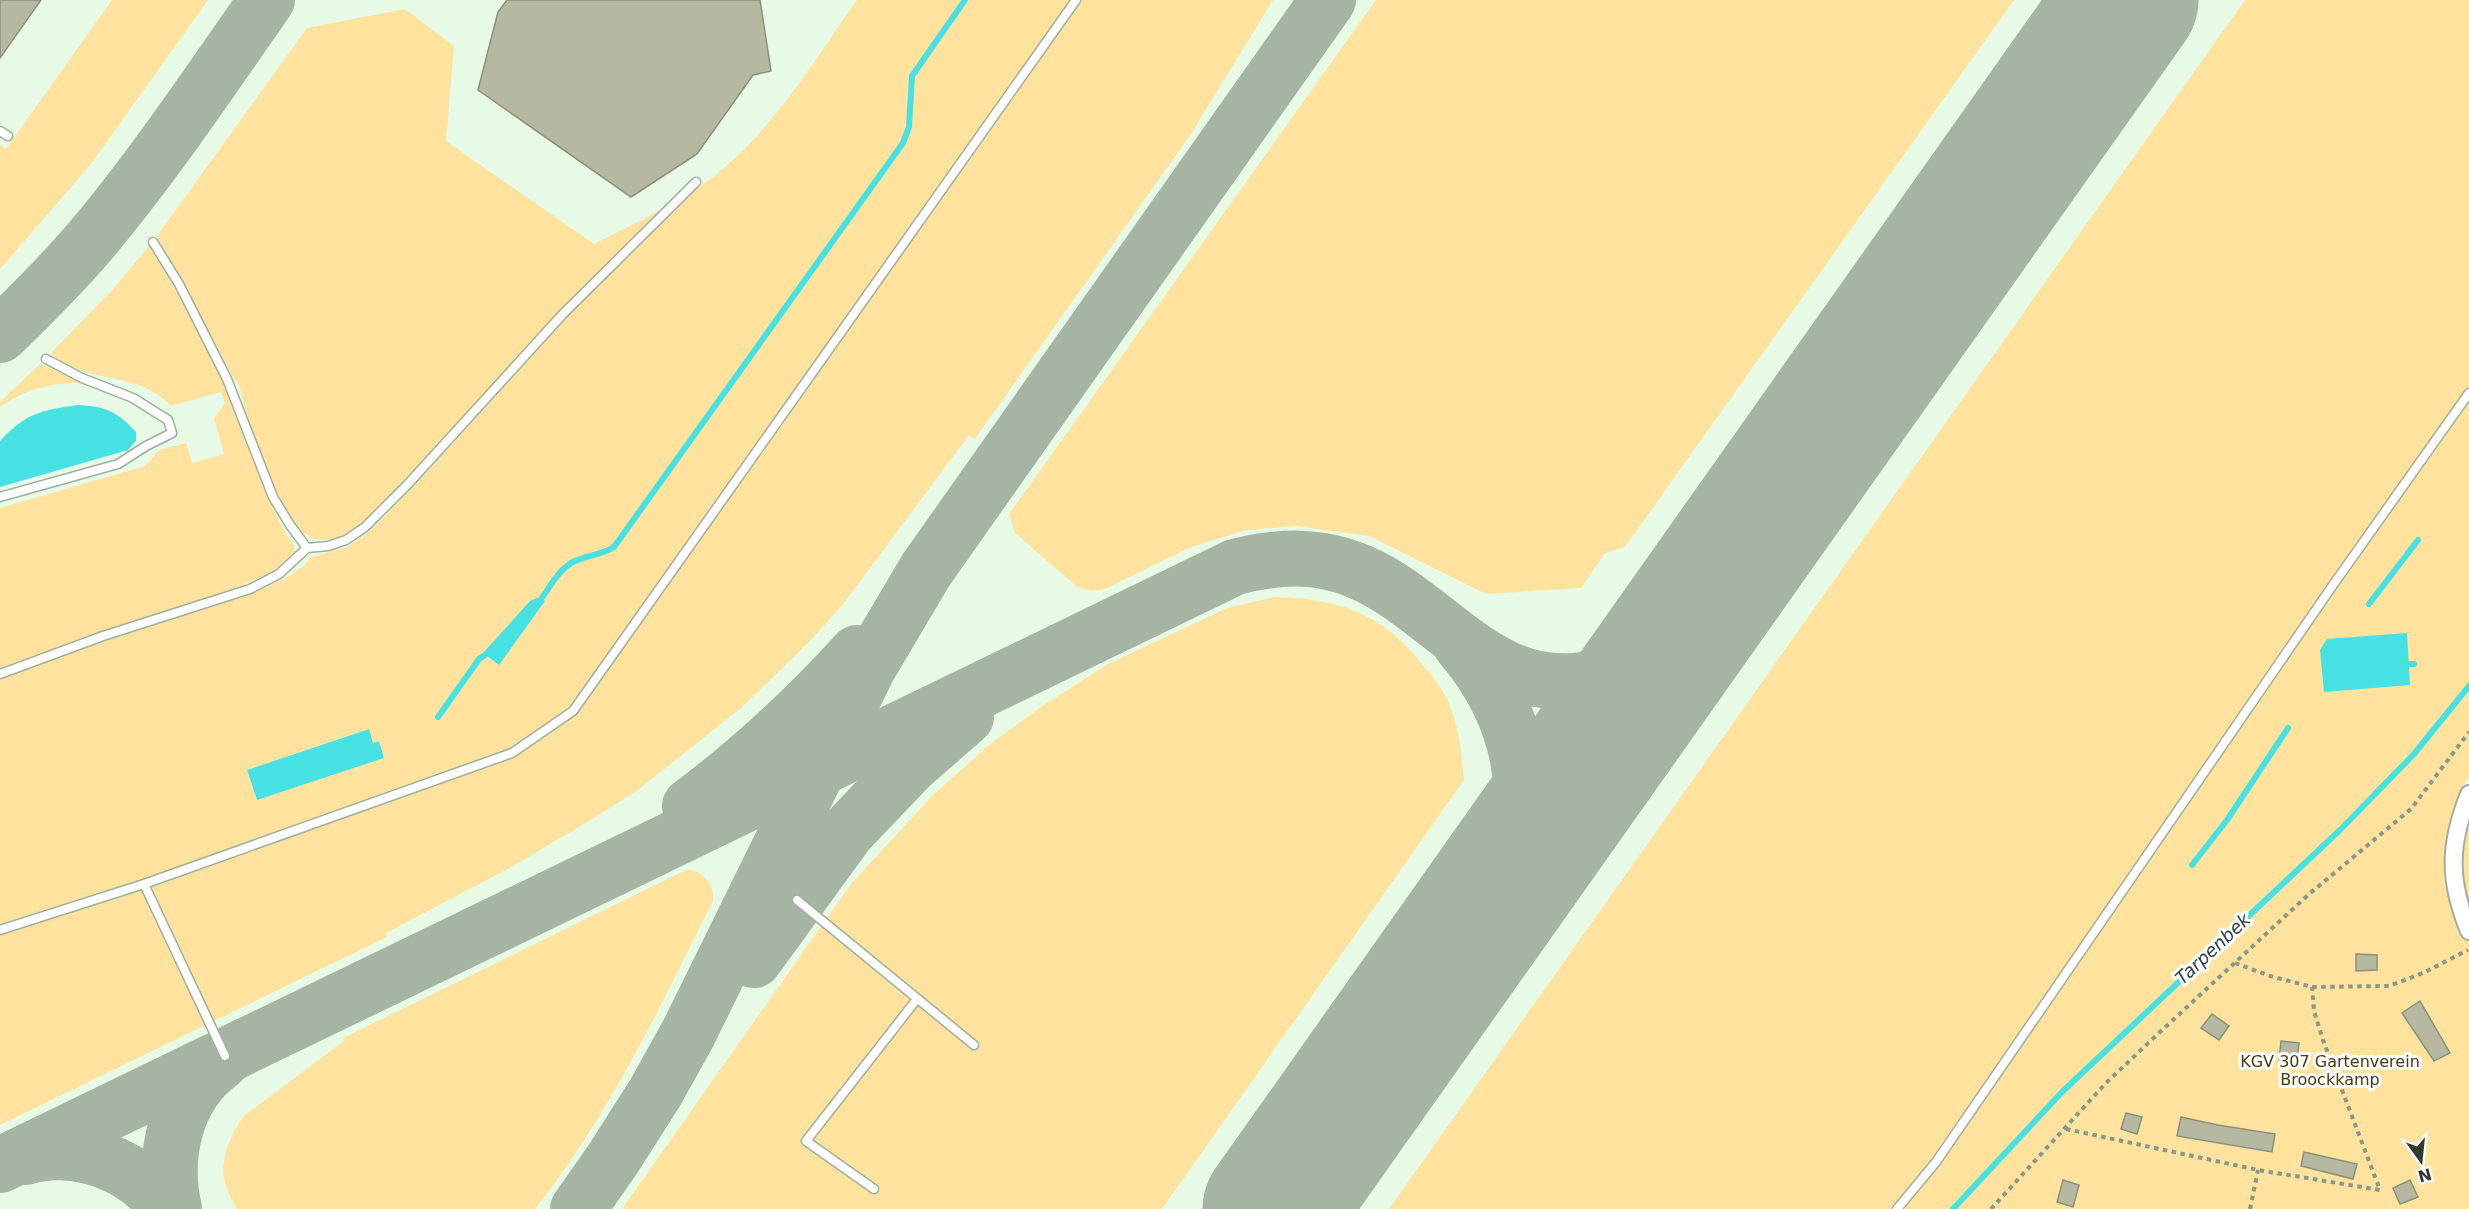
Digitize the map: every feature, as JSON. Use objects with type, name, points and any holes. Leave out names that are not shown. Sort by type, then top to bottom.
[{"type":"street","points":[[2469,794],[2457,823],[2452,861],[2456,891],[2469,931]]},
{"type":"lane","points":[[0,930],[144,884],[512,753],[573,711],[1076,0]]},
{"type":"lane","points":[[0,674],[103,636],[250,589],[279,574],[307,548],[328,546],[346,540],[365,527],[408,484],[562,315],[696,182]]},
{"type":"lane","points":[[153,242],[179,284],[227,379],[273,497],[307,548]]},
{"type":"lane","points":[[0,497],[118,464],[172,433],[168,420],[134,398],[82,378],[46,359]]},
{"type":"lane","points":[[1897,1209],[1936,1162],[2333,585],[2469,393]]},
{"type":"lane","points":[[144,884],[225,1056]]},
{"type":"lane","points":[[796,900],[974,1045]]},
{"type":"lane","points":[[874,1189],[807,1141],[917,999]]},
{"type":"path","points":[[1991,1209],[2106,1083],[2308,895],[2411,809],[2469,732]]},
{"type":"path","points":[[2235,963],[2270,976],[2312,987],[2389,986],[2423,973],[2469,950]]},
{"type":"path","points":[[2066,1129],[2258,1170],[2380,1190],[2323,1040],[2314,1011],[2312,987]]},
{"type":"path","points":[[2250,1209],[2258,1170]]},
{"type":"green space","points":[[112,0],[208,0],[91,164],[0,269],[0,145],[6,149]]},
{"type":"green space","points":[[857,0],[1273,0],[1191,134],[975,439],[969,435],[841,607],[804,647],[741,708],[638,790],[508,869],[386,933],[387,937],[0,1125],[0,508],[145,466],[159,450],[186,443],[192,463],[224,454],[214,418],[225,403],[221,392],[171,406],[158,394],[143,387],[79,370],[64,363],[51,353],[115,287],[149,246],[206,346],[234,408],[267,496],[295,552],[283,564],[236,588],[93,635],[21,662],[25,669],[105,640],[249,594],[283,580],[305,565],[311,557],[348,547],[371,530],[415,485],[566,318],[696,189],[744,150],[804,77]],"holes":[[[545,601],[499,665],[483,654],[483,653]],[[368,729],[373,743],[379,741],[384,758],[257,800],[247,770]]]},
{"type":"green space","points":[[1376,0],[2014,0],[1625,547],[1605,553],[1581,588],[1486,594],[1369,536],[1296,526],[1247,530],[1191,547],[1105,589],[1092,591],[1077,587],[1015,533],[1009,514]]},
{"type":"green space","name":"KGV 307 Gartenverein Broockkamp","points":[[2245,0],[2469,0],[2469,777],[2451,815],[2445,843],[2444,872],[2445,886],[2462,885],[2462,860],[2469,822],[2469,1209],[1389,1209]]},
{"type":"green space","points":[[405,9],[454,46],[446,141],[594,244],[659,211],[370,515],[343,535],[319,539],[305,534],[286,510],[255,439],[237,383],[157,236],[307,28]]},
{"type":"green space","points":[[40,364],[83,382],[39,388],[20,395],[0,407],[0,402]]},
{"type":"green space","points":[[1275,597],[1320,601],[1358,612],[1375,621],[1408,647],[1436,681],[1450,705],[1459,737],[1464,780],[1162,1209],[622,1209],[851,884],[933,795],[990,744],[1044,705],[1108,664],[1227,608]]},
{"type":"green space","points":[[688,869],[704,876],[712,889],[713,901],[653,1021],[610,1099],[587,1137],[535,1209],[237,1209],[226,1186],[224,1166],[227,1148],[239,1123],[244,1116],[344,1041],[343,1038]]},
{"type":"water","points":[[78,405],[96,407],[117,415],[136,432],[136,441],[128,450],[0,487],[0,441],[18,424],[35,414]]},
{"type":"water","points":[[537,598],[545,601],[499,665],[483,653],[530,601]]},
{"type":"water","points":[[2407,633],[2410,685],[2324,692],[2320,650],[2327,639]]},
{"type":"water","points":[[369,729],[373,743],[379,741],[384,758],[257,800],[247,770]]},
{"type":"building","points":[[0,0],[41,0],[0,58]]},
{"type":"building","points":[[507,0],[760,0],[771,71],[753,75],[697,154],[631,197],[478,90],[498,12]]},
{"type":"building","points":[[2356,954],[2377,955],[2377,970],[2356,971]]},
{"type":"building","points":[[2420,1001],[2450,1053],[2434,1061],[2402,1013]]},
{"type":"building","points":[[2212,1014],[2229,1026],[2219,1040],[2201,1028]]},
{"type":"building","points":[[2281,1041],[2299,1043],[2297,1061],[2279,1060]]},
{"type":"building","points":[[2126,1113],[2142,1117],[2137,1134],[2121,1129]]},
{"type":"building","points":[[2181,1117],[2275,1134],[2272,1152],[2177,1136]]},
{"type":"building","points":[[2304,1152],[2357,1164],[2353,1179],[2301,1166]]},
{"type":"building","points":[[2063,1180],[2079,1185],[2073,1207],[2057,1202]]},
{"type":"building","points":[[2410,1180],[2418,1197],[2400,1204],[2393,1188]]},
{"type":"waterway","points":[[541,599],[568,565],[614,547],[903,143],[909,127],[912,76],[965,0]]},
{"type":"waterway","points":[[2369,604],[2418,540]]},
{"type":"waterway","points":[[438,717],[479,659],[485,655]]},
{"type":"waterway","points":[[2409,664],[2414,664]]},
{"type":"waterway","name":"Tarpenbek","points":[[1953,1209],[2062,1092],[2341,829],[2414,754],[2469,686]]},
{"type":"waterway","points":[[2192,865],[2227,820],[2288,728]]},
{"type":"taxiway","points":[[0,335],[70,264],[115,211],[182,122],[267,0]]},
{"type":"taxiway","points":[[578,1209],[655,1093],[689,1032],[868,668],[926,570],[1328,0]]},
{"type":"taxiway","points":[[2123,7],[2126,0]]},
{"type":"taxiway","points":[[0,1165],[1235,567],[1283,559],[1314,560],[1345,566],[1397,592],[1483,656],[1525,676],[1550,681],[1574,681],[1598,677],[1622,669],[1665,644],[1684,627]]},
{"type":"taxiway","points":[[1461,645],[1490,685],[1501,707],[1517,753],[1521,777],[1518,835],[1499,889]]},
{"type":"taxiway","points":[[690,806],[777,734],[857,653]]},
{"type":"taxiway","points":[[754,960],[847,832],[911,765],[966,717]]},
{"type":"taxiway","points":[[174,1209],[170,1168],[171,1148],[176,1128],[193,1091],[221,1062]]},
{"type":"taxiway","points":[[25,1157],[45,1153],[65,1153],[85,1155],[105,1161],[140,1180],[168,1209]]},
{"type":"runway","points":[[1273,1209],[2128,0]]}]
